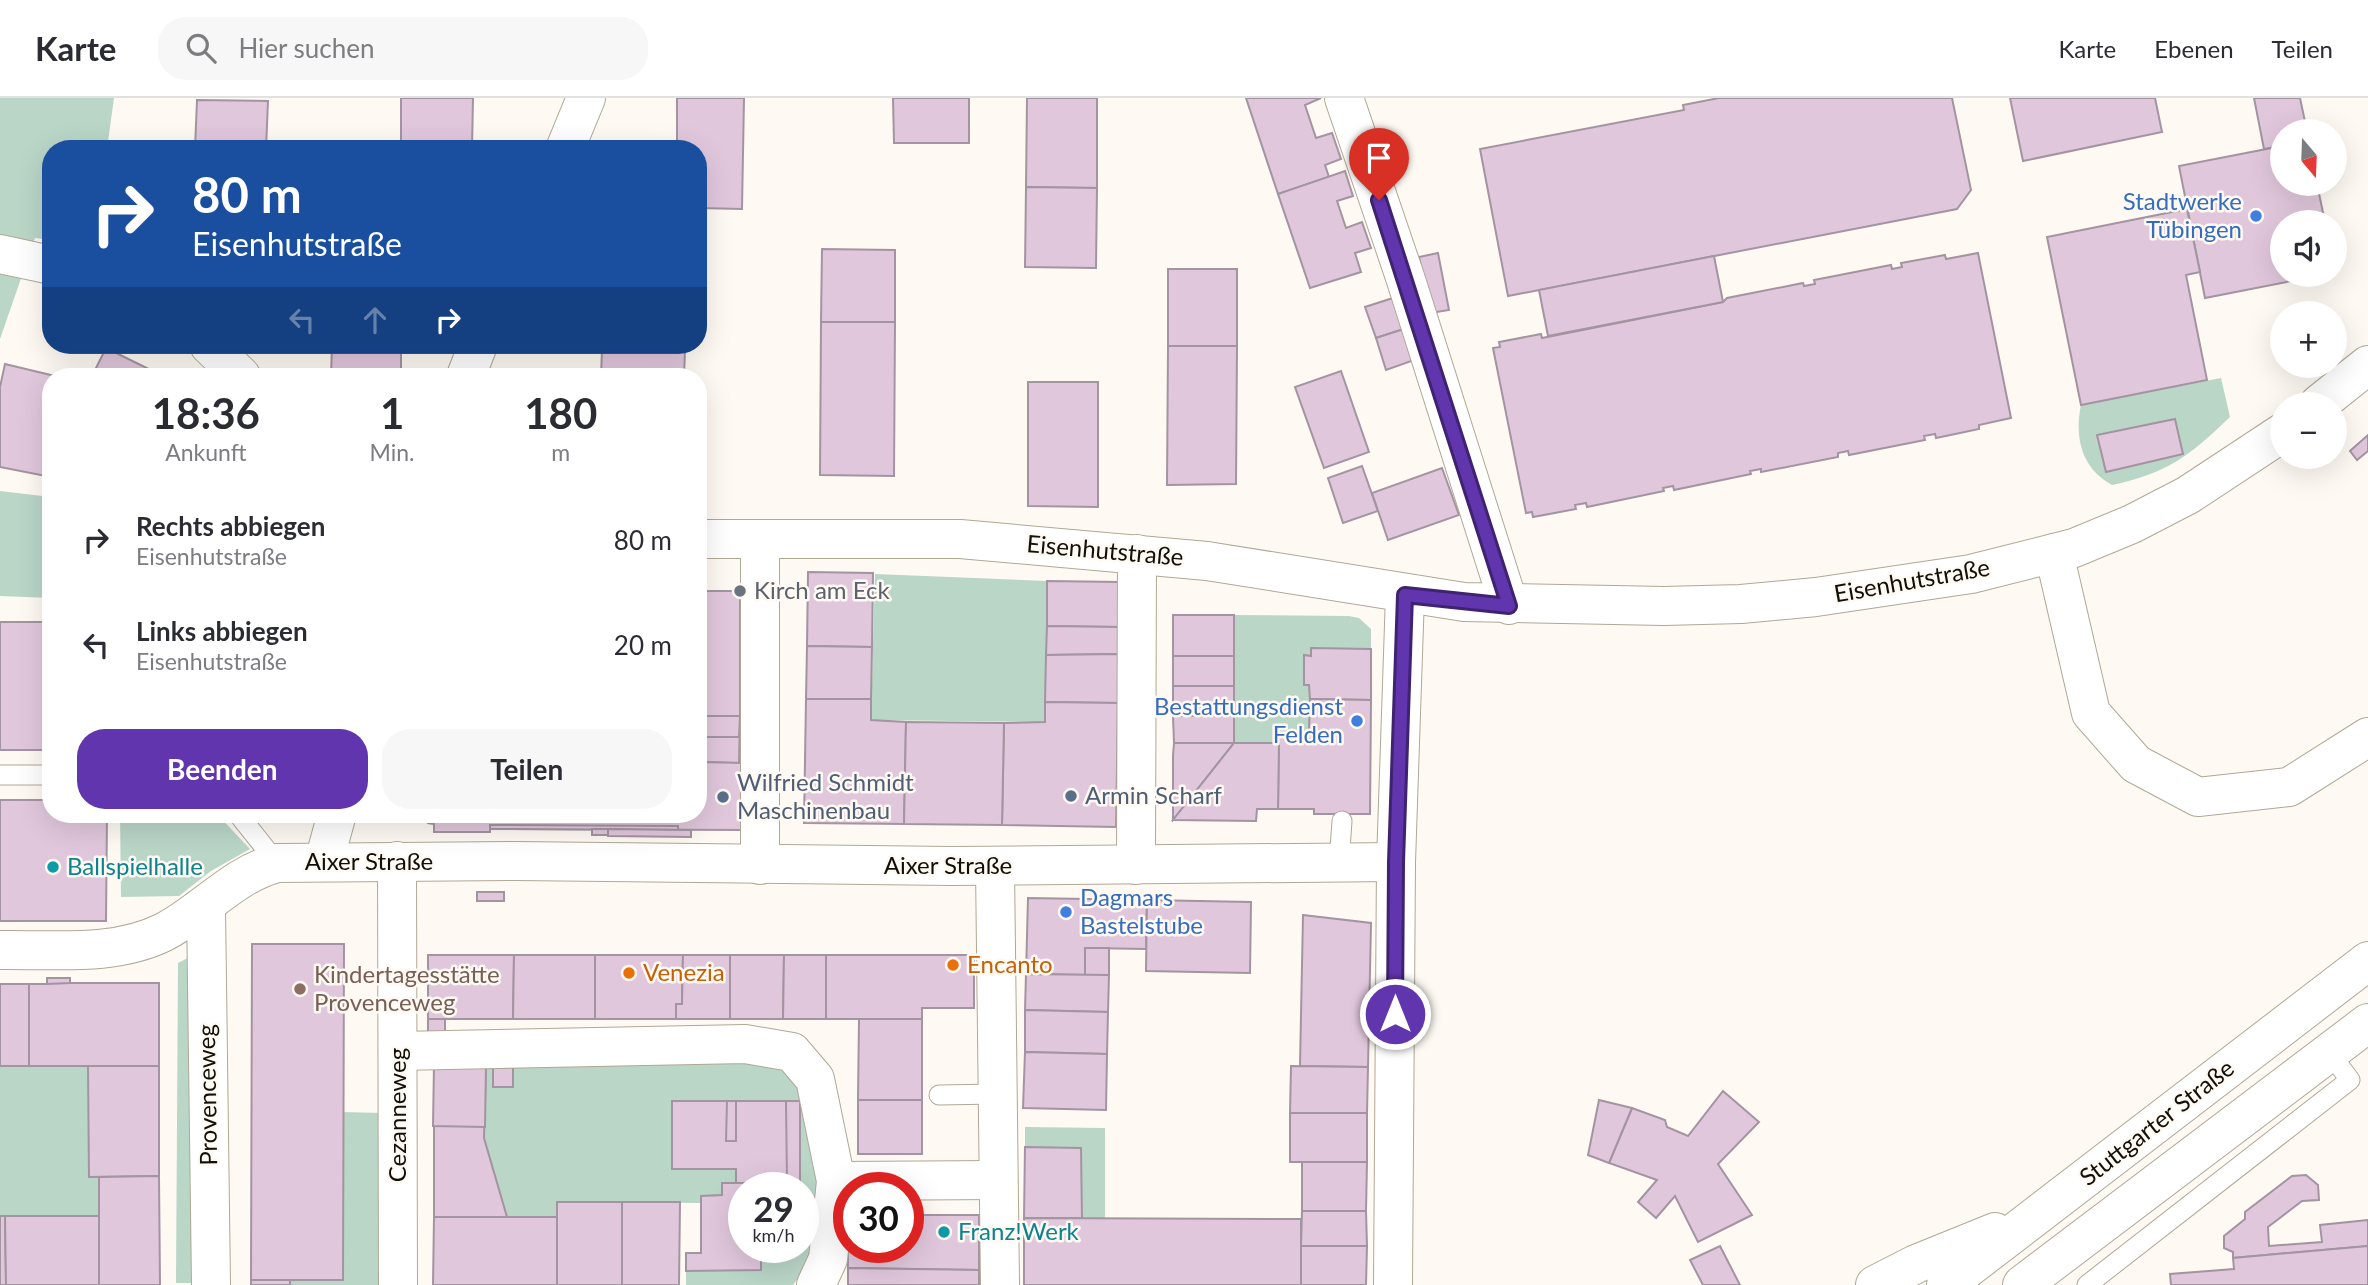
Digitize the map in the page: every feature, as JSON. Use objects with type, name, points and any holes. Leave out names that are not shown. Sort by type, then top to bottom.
[{"type":"street","points":[[569,140],[586,98]]},
{"type":"street","points":[[1344,98],[1405,276],[1509,606]]},
{"type":"street","points":[[0,254],[42,263]]},
{"type":"street","points":[[218,354],[233,368]]},
{"type":"street","points":[[2334,392],[2368,365]]},
{"type":"street","name":"Eisenhutstraße","points":[[707,539],[960,539],[1207,561],[1405,595],[1509,606],[1664,607],[1816,597],[1971,574],[2054,553],[2132,524],[2172,504],[2239,464],[2270,442]]},
{"type":"street","points":[[760,539],[760,865]]},
{"type":"street","points":[[2054,553],[2091,713],[2136,764],[2199,797],[2289,787],[2368,737]]},
{"type":"street","points":[[1136,865],[1137,554]]},
{"type":"street","points":[[1393,1285],[1396,862],[1405,595]]},
{"type":"street","points":[[324,861],[335,823]]},
{"type":"street","name":"Aixer Straße","points":[[0,950],[124,946],[165,932],[206,906],[246,875],[277,863],[324,861],[995,866],[1396,862]]},
{"type":"street","name":"Cezanneweg","points":[[397,862],[398,1285]]},
{"type":"street","points":[[995,866],[1000,1285]]},
{"type":"street","name":"Provenceweg","points":[[206,906],[211,1285]]},
{"type":"street","name":"Stuttgarter Straße","points":[[1946,1285],[2368,961]]},
{"type":"street","name":"Stuttgarter Straße","points":[[2022,1285],[2368,1023]]},
{"type":"street","points":[[398,1051],[745,1044],[792,1052],[815,1079],[834,1172]]},
{"type":"street","points":[[924,1180],[998,1180]]},
{"type":"street","points":[[816,1285],[828,1259],[833,1210]]},
{"type":"street","points":[[1875,1285],[1916,1264],[2039,1214]]},
{"type":"lane","points":[[0,775],[42,775]]},
{"type":"lane","points":[[1339,863],[1342,821]]},
{"type":"lane","points":[[244,823],[277,863]]},
{"type":"lane","points":[[2087,1285],[2350,1080],[2329,1052]]},
{"type":"lane","points":[[939,1095],[997,1094]]},
{"type":"green space","points":[[0,98],[114,98],[108,140],[42,140],[42,239],[35,238],[0,339]]},
{"type":"green space","points":[[2221,378],[2230,417],[2177,461],[2148,475],[2112,485],[2087,461],[2080,441],[2081,405]]},
{"type":"green space","points":[[0,491],[42,496],[42,598],[0,596]]},
{"type":"green space","points":[[875,574],[1047,581],[1045,722],[871,720]]},
{"type":"green space","points":[[1234,615],[1359,618],[1371,629],[1371,649],[1311,648],[1311,656],[1304,656],[1304,684],[1309,685],[1309,733],[1279,743],[1234,743]]},
{"type":"green space","points":[[120,823],[225,823],[250,849],[211,871],[179,896],[121,897]]},
{"type":"green space","points":[[203,950],[199,1283],[176,1283],[178,963]]},
{"type":"green space","points":[[789,1060],[833,1184],[833,1195],[819,1230],[819,1172],[800,1172],[800,1101],[673,1102],[672,1169],[736,1169],[736,1172],[728,1172],[728,1183],[722,1183],[722,1195],[701,1196],[700,1203],[558,1202],[557,1217],[507,1217],[484,1138],[486,1065]]},
{"type":"green space","points":[[88,1066],[89,1177],[99,1177],[99,1216],[0,1216],[0,1067]]},
{"type":"green space","points":[[343,1112],[382,1113],[382,1285],[290,1285],[290,1280],[343,1280]]},
{"type":"green space","points":[[1025,1127],[1105,1128],[1105,1219],[1082,1218],[1080,1148],[1025,1147]]},
{"type":"green space","points":[[760,1263],[806,1263],[793,1285],[686,1285],[686,1271],[760,1270]]},
{"type":"building","points":[[401,98],[473,98],[472,140],[401,140]]},
{"type":"building","points":[[677,98],[744,98],[742,209],[707,208],[707,140],[677,140]]},
{"type":"building","points":[[893,98],[969,98],[969,143],[894,143]]},
{"type":"building","points":[[1027,98],[1097,98],[1097,188],[1026,187]]},
{"type":"building","points":[[1246,98],[1321,98],[1305,105],[1316,138],[1332,133],[1341,159],[1325,165],[1329,177],[1278,194]]},
{"type":"building","points":[[1719,98],[1952,98],[1971,190],[1957,209],[1508,296],[1480,149],[1684,110],[1683,105]]},
{"type":"building","points":[[2010,98],[2155,98],[2162,132],[2023,161]]},
{"type":"building","points":[[2254,98],[2300,98],[2304,119],[2270,119],[2270,148],[2264,149]]},
{"type":"building","points":[[197,100],[268,101],[266,140],[195,140]]},
{"type":"building","name":"Stadtwerke Tübingen","points":[[2270,148],[2270,196],[2320,196],[2322,210],[2270,210],[2270,285],[2205,298],[2179,166]]},
{"type":"building","points":[[1345,171],[1353,196],[1337,201],[1346,228],[1362,222],[1371,248],[1355,253],[1361,272],[1310,288],[1278,194]]},
{"type":"building","points":[[1026,187],[1097,188],[1096,268],[1025,267]]},
{"type":"building","points":[[2187,209],[2200,272],[2186,275],[2207,380],[2081,405],[2047,237]]},
{"type":"building","points":[[822,249],[895,250],[895,322],[821,322]]},
{"type":"building","points":[[1438,253],[1449,310],[1430,313],[1419,257]]},
{"type":"building","points":[[1978,253],[2011,418],[1979,425],[1979,429],[1936,438],[1935,434],[1924,436],[1925,440],[1849,455],[1848,451],[1838,453],[1838,457],[1761,472],[1761,469],[1750,471],[1751,474],[1674,490],[1673,486],[1663,488],[1664,491],[1587,507],[1586,503],[1575,505],[1576,509],[1533,517],[1532,512],[1526,513],[1493,348],[1500,347],[1499,342],[1541,334],[1542,338],[1723,302],[1727,298],[1803,283],[1804,286],[1815,284],[1814,280],[1891,265],[1892,269],[1902,267],[1901,263],[1945,255],[1946,259]]},
{"type":"building","points":[[1714,256],[1723,302],[1548,336],[1539,290]]},
{"type":"building","points":[[1168,269],[1237,269],[1237,346],[1168,346]]},
{"type":"building","points":[[1399,296],[1410,327],[1376,338],[1365,307]]},
{"type":"building","points":[[821,322],[895,322],[894,476],[820,475]]},
{"type":"building","points":[[1410,327],[1420,358],[1386,370],[1376,338]]},
{"type":"building","points":[[1168,346],[1237,346],[1236,484],[1167,485]]},
{"type":"building","points":[[103,354],[118,354],[147,368],[96,368]]},
{"type":"building","points":[[332,354],[401,354],[401,368],[331,368]]},
{"type":"building","points":[[602,354],[685,354],[684,368],[601,368]]},
{"type":"building","points":[[5,364],[42,373],[42,475],[0,467],[0,387]]},
{"type":"building","points":[[1341,371],[1369,452],[1324,468],[1295,387]]},
{"type":"building","points":[[1028,382],[1098,382],[1098,507],[1028,506]]},
{"type":"building","points":[[2175,419],[2183,454],[2106,472],[2097,435]]},
{"type":"building","points":[[2368,435],[2368,451],[2357,460],[2350,451]]},
{"type":"building","points":[[1362,466],[1378,511],[1343,523],[1328,478]]},
{"type":"building","points":[[1442,468],[1459,515],[1388,540],[1372,493]]},
{"type":"building","points":[[808,572],[873,573],[872,647],[807,646]]},
{"type":"building","points":[[1047,581],[1120,582],[1119,627],[1047,626]]},
{"type":"building","points":[[707,591],[740,591],[740,716],[707,716]]},
{"type":"building","points":[[1173,615],[1234,615],[1234,656],[1173,656]]},
{"type":"building","points":[[0,622],[42,622],[42,750],[0,750]]},
{"type":"building","points":[[1047,626],[1119,627],[1119,654],[1046,655]]},
{"type":"building","points":[[807,646],[872,647],[871,699],[806,699]]},
{"type":"building","points":[[1311,648],[1371,649],[1371,700],[1310,699],[1309,685],[1304,685],[1304,655],[1311,656]]},
{"type":"building","points":[[1119,654],[1118,703],[1045,702],[1046,655]]},
{"type":"building","points":[[1173,656],[1234,656],[1234,686],[1173,686]]},
{"type":"building","points":[[1173,686],[1234,686],[1234,715],[1173,716]]},
{"type":"building","points":[[806,699],[871,699],[871,720],[906,722],[904,824],[804,823]]},
{"type":"building","points":[[1310,699],[1371,700],[1370,814],[1314,814],[1314,809],[1278,809],[1279,733],[1309,733]]},
{"type":"building","points":[[1045,702],[1118,703],[1116,827],[1002,825],[1004,723],[1045,722]]},
{"type":"building","points":[[1234,715],[1234,743],[1174,743],[1173,716]]},
{"type":"building","points":[[707,716],[740,716],[739,763],[707,762]]},
{"type":"building","points":[[707,716],[740,716],[739,737],[707,737]]},
{"type":"building","points":[[906,722],[1004,723],[1002,825],[904,824]]},
{"type":"building","points":[[1174,743],[1234,743],[1173,820],[1173,755]]},
{"type":"building","points":[[1234,743],[1279,743],[1278,809],[1257,809],[1256,821],[1173,820]]},
{"type":"building","points":[[707,762],[743,763],[742,830],[490,829],[490,832],[434,832],[434,824],[428,823],[707,823]]},
{"type":"building","name":"Ballspielhalle","points":[[0,800],[42,800],[42,823],[107,823],[106,921],[0,921]]},
{"type":"building","points":[[490,825],[678,826],[678,830],[490,829]]},
{"type":"building","points":[[592,829],[608,829],[608,835],[592,835]]},
{"type":"building","points":[[608,829],[691,830],[691,837],[608,836]]},
{"type":"building","points":[[477,892],[504,892],[504,901],[477,901]]},
{"type":"building","points":[[1028,898],[1147,900],[1146,949],[1085,948],[1085,975],[1026,974]]},
{"type":"building","points":[[1147,900],[1251,902],[1250,973],[1146,971]]},
{"type":"building","points":[[1303,915],[1371,923],[1368,1067],[1300,1066]]},
{"type":"building","points":[[252,944],[344,944],[343,1280],[251,1280]]},
{"type":"building","points":[[1085,948],[1109,948],[1109,975],[1085,975]]},
{"type":"building","points":[[428,955],[514,955],[513,1019],[428,1019]]},
{"type":"building","points":[[514,955],[595,955],[595,1019],[513,1019]]},
{"type":"building","points":[[595,955],[683,955],[682,1004],[676,1004],[676,1019],[595,1019]]},
{"type":"building","points":[[683,955],[730,955],[730,1019],[676,1019],[676,1004],[682,1004]]},
{"type":"building","points":[[730,955],[784,955],[783,1019],[730,1019]]},
{"type":"building","points":[[784,955],[826,955],[826,1019],[783,1019]]},
{"type":"building","points":[[826,955],[974,955],[974,1008],[922,1008],[922,1019],[826,1019]]},
{"type":"building","points":[[1026,974],[1109,975],[1108,1012],[1025,1010]]},
{"type":"building","points":[[47,978],[70,978],[70,983],[159,983],[159,1066],[29,1066],[29,984],[47,984]]},
{"type":"building","points":[[47,978],[70,978],[70,983],[47,984]]},
{"type":"building","points":[[0,984],[29,984],[29,1066],[0,1066]]},
{"type":"building","points":[[1025,1010],[1108,1012],[1107,1054],[1025,1052]]},
{"type":"building","points":[[428,1019],[445,1019],[445,1039],[428,1038]]},
{"type":"building","points":[[859,1019],[922,1019],[922,1100],[858,1100]]},
{"type":"building","points":[[1025,1052],[1107,1054],[1106,1110],[1023,1108]]},
{"type":"building","points":[[434,1064],[486,1064],[484,1138],[507,1217],[434,1217]]},
{"type":"building","points":[[434,1064],[486,1064],[485,1127],[433,1126]]},
{"type":"building","points":[[88,1066],[159,1066],[159,1176],[89,1177]]},
{"type":"building","points":[[1291,1066],[1368,1067],[1367,1113],[1290,1113]]},
{"type":"building","points":[[513,1067],[513,1087],[493,1087],[493,1068]]},
{"type":"building","points":[[1723,1091],[1759,1122],[1718,1164],[1752,1215],[1698,1242],[1675,1196],[1656,1218],[1638,1202],[1657,1180],[1609,1163],[1632,1108],[1665,1120],[1667,1127],[1688,1136]]},
{"type":"building","points":[[858,1100],[922,1100],[922,1154],[858,1154]]},
{"type":"building","points":[[1599,1100],[1632,1108],[1609,1163],[1588,1155]]},
{"type":"building","points":[[672,1101],[800,1101],[800,1172],[672,1169]]},
{"type":"building","points":[[727,1101],[736,1101],[736,1141],[726,1141]]},
{"type":"building","points":[[786,1101],[800,1101],[800,1172],[787,1172]]},
{"type":"building","points":[[1290,1113],[1367,1113],[1367,1162],[1290,1162]]},
{"type":"building","points":[[1025,1147],[1081,1148],[1082,1218],[1024,1218]]},
{"type":"building","points":[[1302,1162],[1367,1162],[1366,1211],[1302,1211]]},
{"type":"building","points":[[2306,1175],[2318,1185],[2319,1200],[2302,1201],[2268,1227],[2269,1246],[2322,1242],[2320,1225],[2368,1220],[2368,1246],[2233,1258],[2233,1252],[2224,1248],[2224,1236],[2245,1219],[2245,1212],[2292,1176]]},
{"type":"building","points":[[159,1176],[160,1285],[99,1285],[99,1177]]},
{"type":"building","points":[[722,1183],[728,1183],[728,1263],[761,1263],[761,1270],[686,1271],[686,1253],[701,1253],[701,1196],[722,1195]]},
{"type":"building","points":[[557,1202],[622,1202],[622,1285],[557,1285]]},
{"type":"building","points":[[622,1202],[680,1202],[679,1285],[622,1285]]},
{"type":"building","points":[[1302,1211],[1366,1211],[1367,1246],[1301,1246]]},
{"type":"building","name":"Franz!Werk","points":[[924,1215],[979,1215],[979,1270],[848,1268],[848,1263],[924,1263]]},
{"type":"building","points":[[0,1216],[5,1216],[6,1285],[0,1285]]},
{"type":"building","points":[[5,1216],[99,1216],[99,1285],[6,1285]]},
{"type":"building","points":[[434,1217],[557,1217],[557,1285],[433,1285]]},
{"type":"building","points":[[1024,1218],[1301,1219],[1301,1285],[1024,1285]]},
{"type":"building","points":[[1301,1246],[1367,1246],[1366,1285],[1301,1285]]},
{"type":"building","points":[[1720,1246],[1740,1285],[1703,1285],[1690,1260]]},
{"type":"building","points":[[2368,1246],[2368,1285],[2171,1285],[2170,1274],[2234,1269],[2233,1258]]},
{"type":"building","points":[[848,1268],[979,1270],[979,1285],[848,1285]]},
{"type":"building","points":[[251,1280],[290,1280],[290,1285],[251,1285]]},
{"type":"place","name":"Stadtwerke Tübingen","points":[[2256,216]]},
{"type":"place","name":"Kirch am Eck","points":[[740,591]]},
{"type":"place","name":"Bestattungsdienst Felden","points":[[1357,721]]},
{"type":"place","name":"Armin Scharf","points":[[1071,796]]},
{"type":"place","name":"Wilfried Schmidt Maschinenbau","points":[[723,797]]},
{"type":"place","name":"Ballspielhalle","points":[[53,867]]},
{"type":"place","name":"Dagmars Bastelstube","points":[[1066,912]]},
{"type":"place","name":"Encanto","points":[[953,965]]},
{"type":"place","name":"Venezia","points":[[629,973]]},
{"type":"place","name":"Kindertagesstätte Provenceweg","points":[[300,989]]},
{"type":"place","name":"Franz!Werk","points":[[944,1232]]},
{"type":"route","points":[[1379,200],[1509,606],[1405,595],[1396,862],[1395,1014]]}]
